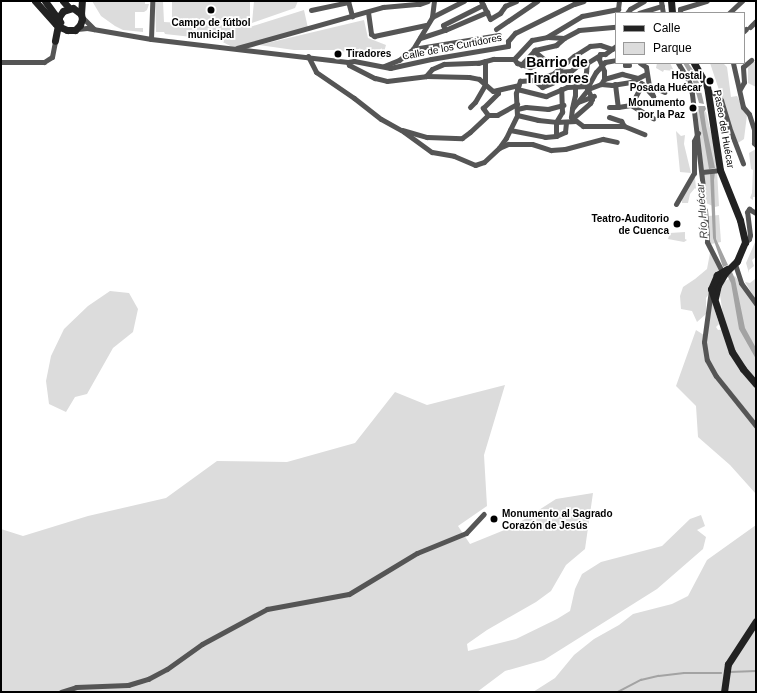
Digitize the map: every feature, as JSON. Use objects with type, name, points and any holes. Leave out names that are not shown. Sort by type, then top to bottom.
[{"type":"street","points":[[35,1],[62,26],[77,29],[348,62],[354,60],[381,67],[399,60],[413,49],[432,17],[464,1]]},
{"type":"street","points":[[46,1],[62,26]]},
{"type":"street","points":[[63,1],[70,8],[78,10],[94,30]]},
{"type":"street","points":[[1,62],[44,62],[52,57],[55,41],[62,26],[62,11],[70,8],[75,1]]},
{"type":"street","points":[[77,29],[81,24],[82,1]]},
{"type":"street","points":[[151,39],[152,1]]},
{"type":"street","points":[[234,48],[383,7],[419,4],[428,1]]},
{"type":"street","points":[[432,17],[434,1]]},
{"type":"street","points":[[445,30],[443,25],[482,3],[490,19],[500,13],[505,6],[516,1]]},
{"type":"street","points":[[496,29],[537,1]]},
{"type":"street","name":"Calle de los Curtidores","points":[[381,67],[390,68],[508,46],[508,42],[514,33],[574,4],[584,1]]},
{"type":"street","points":[[547,37],[582,16],[618,11],[619,1]]},
{"type":"street","points":[[628,12],[630,9],[644,1]]},
{"type":"street","points":[[671,1],[672,12]]},
{"type":"street","points":[[690,1],[690,7]]},
{"type":"street","points":[[680,10],[707,1]]},
{"type":"street","points":[[730,12],[742,1]]},
{"type":"street","points":[[311,10],[348,2],[352,16]]},
{"type":"street","points":[[642,12],[662,4]]},
{"type":"street","points":[[368,12],[371,34],[374,36],[426,25]]},
{"type":"street","points":[[420,38],[445,30],[487,12]]},
{"type":"street","points":[[747,29],[756,21]]},
{"type":"street","points":[[521,65],[534,51],[540,47],[556,45],[564,38],[583,29],[615,26]]},
{"type":"street","points":[[413,49],[499,35]]},
{"type":"street","points":[[426,76],[432,69],[444,64],[478,63],[492,59],[514,59],[532,40],[547,37],[564,38]]},
{"type":"street","points":[[557,72],[574,56],[590,46],[600,45],[613,49]]},
{"type":"street","points":[[348,62],[349,65],[373,77],[387,81],[426,76],[473,78],[486,85],[490,90],[498,90],[518,85],[520,81],[534,80],[557,72],[570,71],[577,66],[587,63],[613,49]]},
{"type":"street","points":[[572,109],[601,66],[605,62],[614,60],[613,49]]},
{"type":"street","points":[[514,59],[516,63],[530,67],[546,61],[534,51]]},
{"type":"street","points":[[308,56],[316,72],[381,119],[401,130],[432,152],[454,156],[475,165],[484,162],[499,148],[510,130],[517,116],[518,85]]},
{"type":"street","points":[[600,56],[599,59],[604,71],[602,82]]},
{"type":"street","points":[[740,89],[744,82],[743,67],[751,60]]},
{"type":"street","points":[[470,107],[486,85],[486,61]]},
{"type":"street","points":[[517,116],[556,122],[566,122],[574,119],[590,103],[592,97],[586,87],[587,63]]},
{"type":"street","points":[[518,85],[546,96],[561,89],[575,86],[586,87],[622,74],[637,78],[653,96],[646,76],[646,67],[642,64]]},
{"type":"street","points":[[679,64],[689,81],[704,171],[703,187]]},
{"type":"street","name":"Paseo del Huécar","points":[[695,64],[704,79],[708,91],[718,170],[740,220],[745,242]]},
{"type":"street","points":[[733,64],[743,107],[749,114],[754,130],[754,143],[756,145]]},
{"type":"street","points":[[602,82],[615,84],[631,82],[637,78],[646,76]]},
{"type":"street","points":[[534,80],[542,87],[552,83]]},
{"type":"street","points":[[615,84],[618,107]]},
{"type":"street","points":[[631,105],[642,84]]},
{"type":"street","points":[[649,85],[665,92]]},
{"type":"street","points":[[575,86],[575,95],[571,106],[574,119],[586,127],[624,126],[644,134]]},
{"type":"street","points":[[556,136],[556,122],[562,112],[563,105],[561,89]]},
{"type":"street","points":[[488,115],[483,108],[498,93],[498,90]]},
{"type":"street","points":[[708,91],[714,93],[721,100],[729,127],[743,162]]},
{"type":"street","points":[[577,103],[592,97]]},
{"type":"street","points":[[401,130],[410,130],[428,137],[462,138],[488,115],[497,115],[517,107],[548,109],[563,105]]},
{"type":"street","points":[[609,107],[631,105],[653,118]]},
{"type":"street","points":[[609,117],[621,121],[624,126]]},
{"type":"street","points":[[510,130],[545,137],[556,136],[565,132],[566,122]]},
{"type":"street","points":[[676,204],[694,173],[694,141],[698,132]]},
{"type":"street","points":[[499,148],[508,144],[532,144],[551,150],[565,149],[603,139],[617,142]]},
{"type":"street","points":[[704,171],[718,170]]},
{"type":"street","points":[[705,210],[707,242],[723,273]]},
{"type":"street","points":[[756,213],[748,210],[747,212],[750,235],[734,265],[715,278],[711,289],[704,342],[707,360],[716,376],[756,426]]},
{"type":"street","points":[[734,265],[741,283],[756,304]]},
{"type":"street","points":[[715,298],[718,284],[723,273]]},
{"type":"street","points":[[711,289],[732,352],[743,369],[756,384]]},
{"type":"street","points":[[61,692],[79,687],[128,685],[148,679],[167,669],[202,644],[270,608],[349,594],[417,553],[466,533],[484,514]]},
{"type":"street","points":[[724,692],[728,664],[756,621]]},
{"type":"green space","points":[[92,1],[145,1],[145,4],[149,4],[147,10],[144,12],[135,12],[135,28],[143,28],[143,32],[123,30],[115,26],[101,16]]},
{"type":"green space","points":[[155,1],[163,1],[164,22],[250,27],[304,10],[308,28],[234,48],[219,40],[156,32]]},
{"type":"green space","name":"Campo de fútbol municipal","points":[[172,1],[250,1],[250,20],[172,20]]},
{"type":"green space","points":[[254,1],[298,1],[295,8],[252,23]]},
{"type":"green space","points":[[364,20],[368,38],[386,45],[382,59],[336,50],[294,50],[259,45]]},
{"type":"green space","points":[[752,61],[756,62],[756,87],[748,83],[748,68]]},
{"type":"green space","points":[[657,64],[670,64],[674,71],[664,70],[663,72],[656,68]]},
{"type":"green space","points":[[710,64],[724,64],[727,67],[731,97],[737,96],[747,115],[744,139],[738,143],[726,114],[714,91],[719,90]]},
{"type":"green space","points":[[697,108],[706,112],[720,170],[717,170],[719,206],[715,207],[706,203]]},
{"type":"green space","points":[[676,131],[681,136],[685,135],[684,144],[691,173],[680,172]]},
{"type":"green space","points":[[756,149],[756,197],[753,197],[753,200],[750,198],[752,193],[753,170],[751,169],[749,153]]},
{"type":"green space","points":[[695,177],[696,189],[695,188],[690,194],[688,203],[682,203],[682,198]]},
{"type":"green space","points":[[719,215],[721,242],[711,244],[708,231],[708,216]]},
{"type":"green space","points":[[685,232],[685,239],[687,240],[684,242],[668,239],[670,233]]},
{"type":"green space","points":[[756,240],[756,257],[752,260],[754,266],[749,270],[749,273],[746,263]]},
{"type":"green space","points":[[710,253],[722,275],[706,298],[706,314],[697,322],[692,311],[681,309],[680,296],[683,287],[707,269]]},
{"type":"green space","points":[[735,276],[756,305],[756,494],[730,465],[698,437],[696,406],[676,386],[696,330],[707,337],[712,301],[719,324],[716,327],[718,330],[725,329],[720,295],[723,282]]},
{"type":"green space","points":[[755,279],[756,300],[745,282],[750,283]]},
{"type":"green space","points":[[110,291],[129,293],[138,309],[133,332],[113,348],[87,394],[75,397],[66,412],[49,404],[46,381],[51,356],[64,329],[88,306]]},
{"type":"green space","points":[[505,385],[484,455],[487,506],[458,526],[470,544],[514,526],[556,499],[593,493],[585,549],[566,565],[551,591],[536,602],[487,630],[467,644],[468,651],[516,639],[557,619],[570,611],[575,589],[582,574],[601,562],[662,546],[690,519],[701,515],[705,526],[697,530],[706,537],[703,549],[657,589],[544,660],[505,671],[477,692],[1,692],[1,529],[23,536],[88,516],[166,498],[217,461],[287,462],[355,443],[395,392],[427,405]]},
{"type":"green space","points":[[756,525],[756,692],[533,692],[555,678],[574,655],[594,639],[619,625],[633,614],[672,604],[688,596],[707,560]]},
{"type":"shaded area","points":[[684,64],[689,64],[693,70],[699,83],[704,104],[699,103],[692,78]]},
{"type":"shaded area","points":[[698,106],[705,106],[706,109],[704,112],[706,126],[715,168],[709,169]]},
{"type":"shaded area","points":[[715,172],[716,239],[728,265],[723,267],[713,238],[710,173]]},
{"type":"shaded area","points":[[732,272],[735,279],[745,328],[756,348],[756,359],[739,329],[731,283],[727,275]]},
{"type":"waterway","points":[[730,672],[756,671]]},
{"type":"waterway","points":[[618,692],[641,680],[659,676],[684,673],[721,673]]},
{"type":"place","name":"Campo de fútbol municipal","points":[[211,10]]},
{"type":"place","name":"Tiradores","points":[[338,54]]},
{"type":"place","name":"Hostal Posada Huécar","points":[[710,81]]},
{"type":"place","name":"Monumento por la Paz","points":[[693,108]]},
{"type":"place","name":"Teatro-Auditorio de Cuenca","points":[[677,224]]},
{"type":"place","name":"Monumento al Sagrado Corazón de Jesús","points":[[494,519]]},
{"type":"district","name":"Barrio de Tiradores","points":[[557,70]]},
{"type":"water label","name":"Río Huécar","points":[[702,211]]}]
